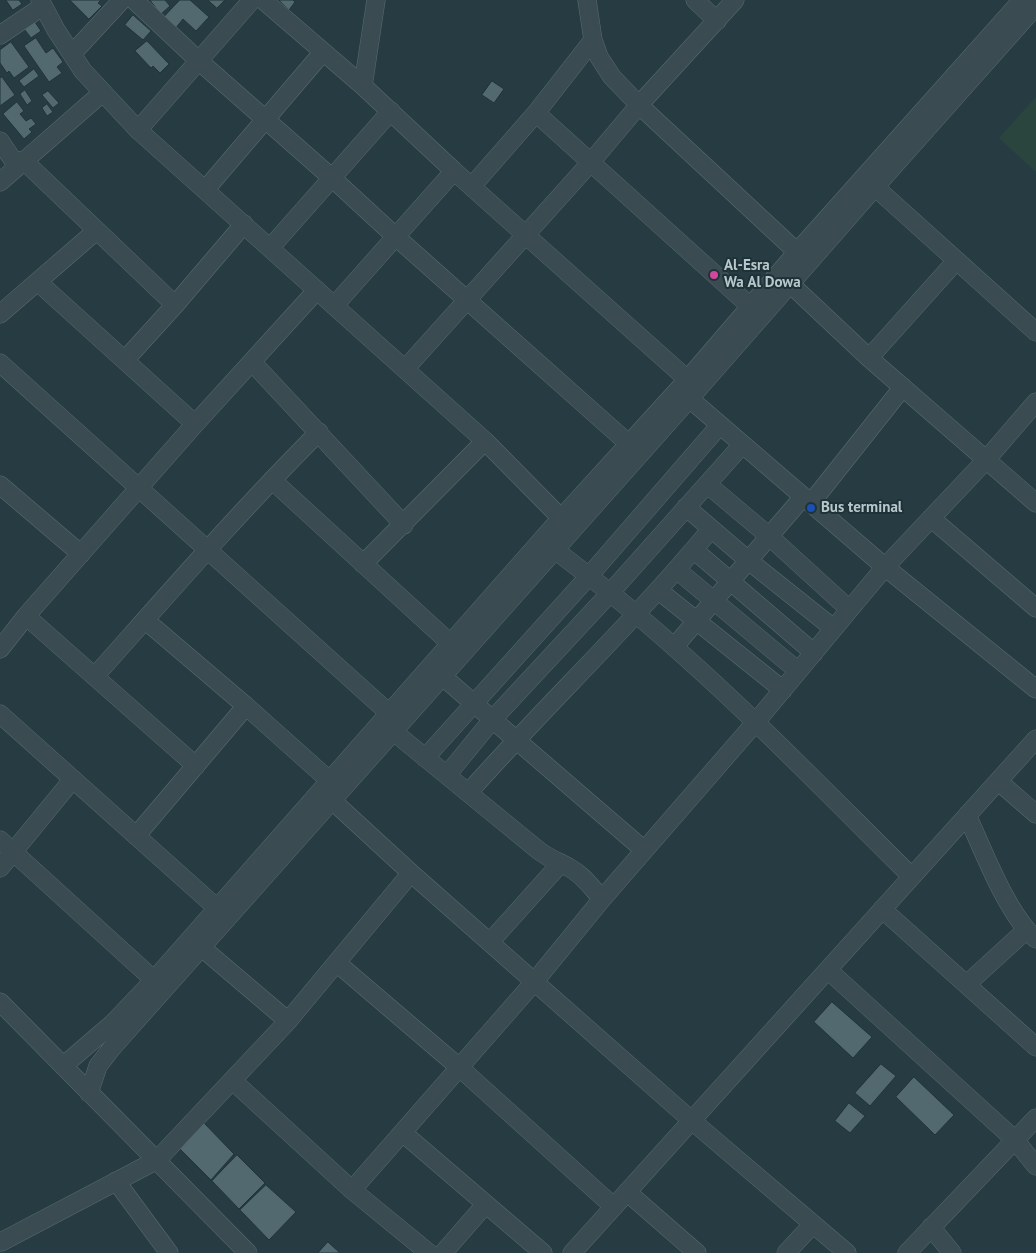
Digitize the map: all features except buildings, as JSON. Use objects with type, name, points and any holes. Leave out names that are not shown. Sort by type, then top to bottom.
[{"type":"street","points":[[72,54],[122,0]]},
{"type":"street","points":[[134,0],[199,61],[629,444]]},
{"type":"street","points":[[138,130],[252,0]]},
{"type":"street","points":[[263,0],[363,86],[454,171],[526,234],[692,389],[720,425],[742,445],[885,567],[1036,689]]},
{"type":"street","points":[[363,86],[376,0]]},
{"type":"street","points":[[587,0],[593,40],[599,57],[612,76],[639,105],[797,252]]},
{"type":"street","points":[[695,0],[717,21]]},
{"type":"street","points":[[405,369],[591,162],[639,105],[735,0]]},
{"type":"street","points":[[0,35],[41,3],[83,71],[138,130],[485,441],[559,533],[589,576],[674,647],[755,723],[911,876]]},
{"type":"street","points":[[89,1093],[98,1066],[103,1059],[201,947],[390,714],[451,644],[559,533],[692,389],[785,279],[874,187],[1026,4]]},
{"type":"street","points":[[63,1066],[112,1024],[328,791],[394,732],[559,533],[629,444],[692,389],[751,307],[785,279],[797,252],[1026,4]]},
{"type":"street","points":[[472,186],[536,113],[593,40]]},
{"type":"street","points":[[205,190],[322,52]]},
{"type":"street","points":[[0,182],[102,93]]},
{"type":"street","points":[[270,248],[391,111]]},
{"type":"street","points":[[536,113],[751,307]]},
{"type":"street","points":[[0,141],[20,163],[175,305]]},
{"type":"street","points":[[334,306],[454,171]]},
{"type":"street","points":[[874,187],[1036,332]]},
{"type":"street","points":[[125,360],[244,224]]},
{"type":"street","points":[[0,314],[96,231]]},
{"type":"street","points":[[869,358],[956,262]]},
{"type":"street","points":[[785,279],[869,358],[904,386],[1036,503]]},
{"type":"street","points":[[38,282],[195,424]]},
{"type":"street","points":[[0,649],[26,616],[195,424],[317,290]]},
{"type":"street","points":[[252,362],[404,525]]},
{"type":"street","points":[[0,363],[390,714]]},
{"type":"street","points":[[674,647],[770,537],[807,500],[904,386]]},
{"type":"street","points":[[352,1190],[535,981],[602,899],[755,723],[885,567],[986,460],[1036,402]]},
{"type":"street","points":[[424,758],[589,576],[720,425]]},
{"type":"street","points":[[95,676],[207,550],[319,432]]},
{"type":"street","points":[[363,564],[404,525],[485,441]]},
{"type":"street","points":[[447,775],[492,720],[610,593],[742,445]]},
{"type":"street","points":[[272,480],[451,644]]},
{"type":"street","points":[[707,484],[770,537],[849,609]]},
{"type":"street","points":[[3,493],[81,554]]},
{"type":"street","points":[[686,507],[749,561],[833,628]]},
{"type":"street","points":[[931,518],[1036,608]]},
{"type":"street","points":[[469,792],[516,739],[677,570],[711,529]]},
{"type":"street","points":[[694,550],[814,653]]},
{"type":"street","points":[[677,570],[798,671]]},
{"type":"street","points":[[658,590],[698,620],[783,690]]},
{"type":"street","points":[[26,616],[196,766]]},
{"type":"street","points":[[145,620],[246,706],[411,874],[691,1120],[846,1253]]},
{"type":"street","points":[[442,676],[644,850]]},
{"type":"street","points":[[136,836],[246,706]]},
{"type":"street","points":[[0,714],[218,909]]},
{"type":"street","points":[[394,732],[538,850],[554,861],[571,868],[602,899]]},
{"type":"street","points":[[572,1253],[1036,739]]},
{"type":"street","points":[[0,868],[73,779]]},
{"type":"street","points":[[998,781],[1036,814]]},
{"type":"street","points":[[966,815],[1011,908],[1031,935],[967,984]]},
{"type":"street","points":[[0,840],[154,980]]},
{"type":"street","points":[[490,942],[560,864]]},
{"type":"street","points":[[3,1246],[116,1181],[157,1160],[288,1021],[411,874]]},
{"type":"street","points":[[882,909],[1036,1047]]},
{"type":"street","points":[[201,947],[288,1021]]},
{"type":"street","points":[[337,963],[460,1068],[614,1207]]},
{"type":"street","points":[[828,970],[1015,1140],[1036,1166]]},
{"type":"street","points":[[0,1002],[248,1253]]},
{"type":"street","points":[[233,1081],[352,1190],[430,1253]]},
{"type":"street","points":[[907,1253],[1036,1118]]},
{"type":"street","points":[[403,1133],[543,1253]]},
{"type":"street","points":[[116,1181],[169,1253]]},
{"type":"street","points":[[627,1192],[697,1253]]},
{"type":"street","points":[[443,1253],[485,1205]]},
{"type":"street","points":[[786,1253],[813,1224]]},
{"type":"street","points":[[931,1227],[952,1253]]},
{"type":"green space","points":[[1036,97],[1036,172],[999,138]]},
{"type":"place","name":"Al-Esra Wa Al Dowa","points":[[714,275]]},
{"type":"place","name":"Bus terminal","points":[[811,508]]}]
